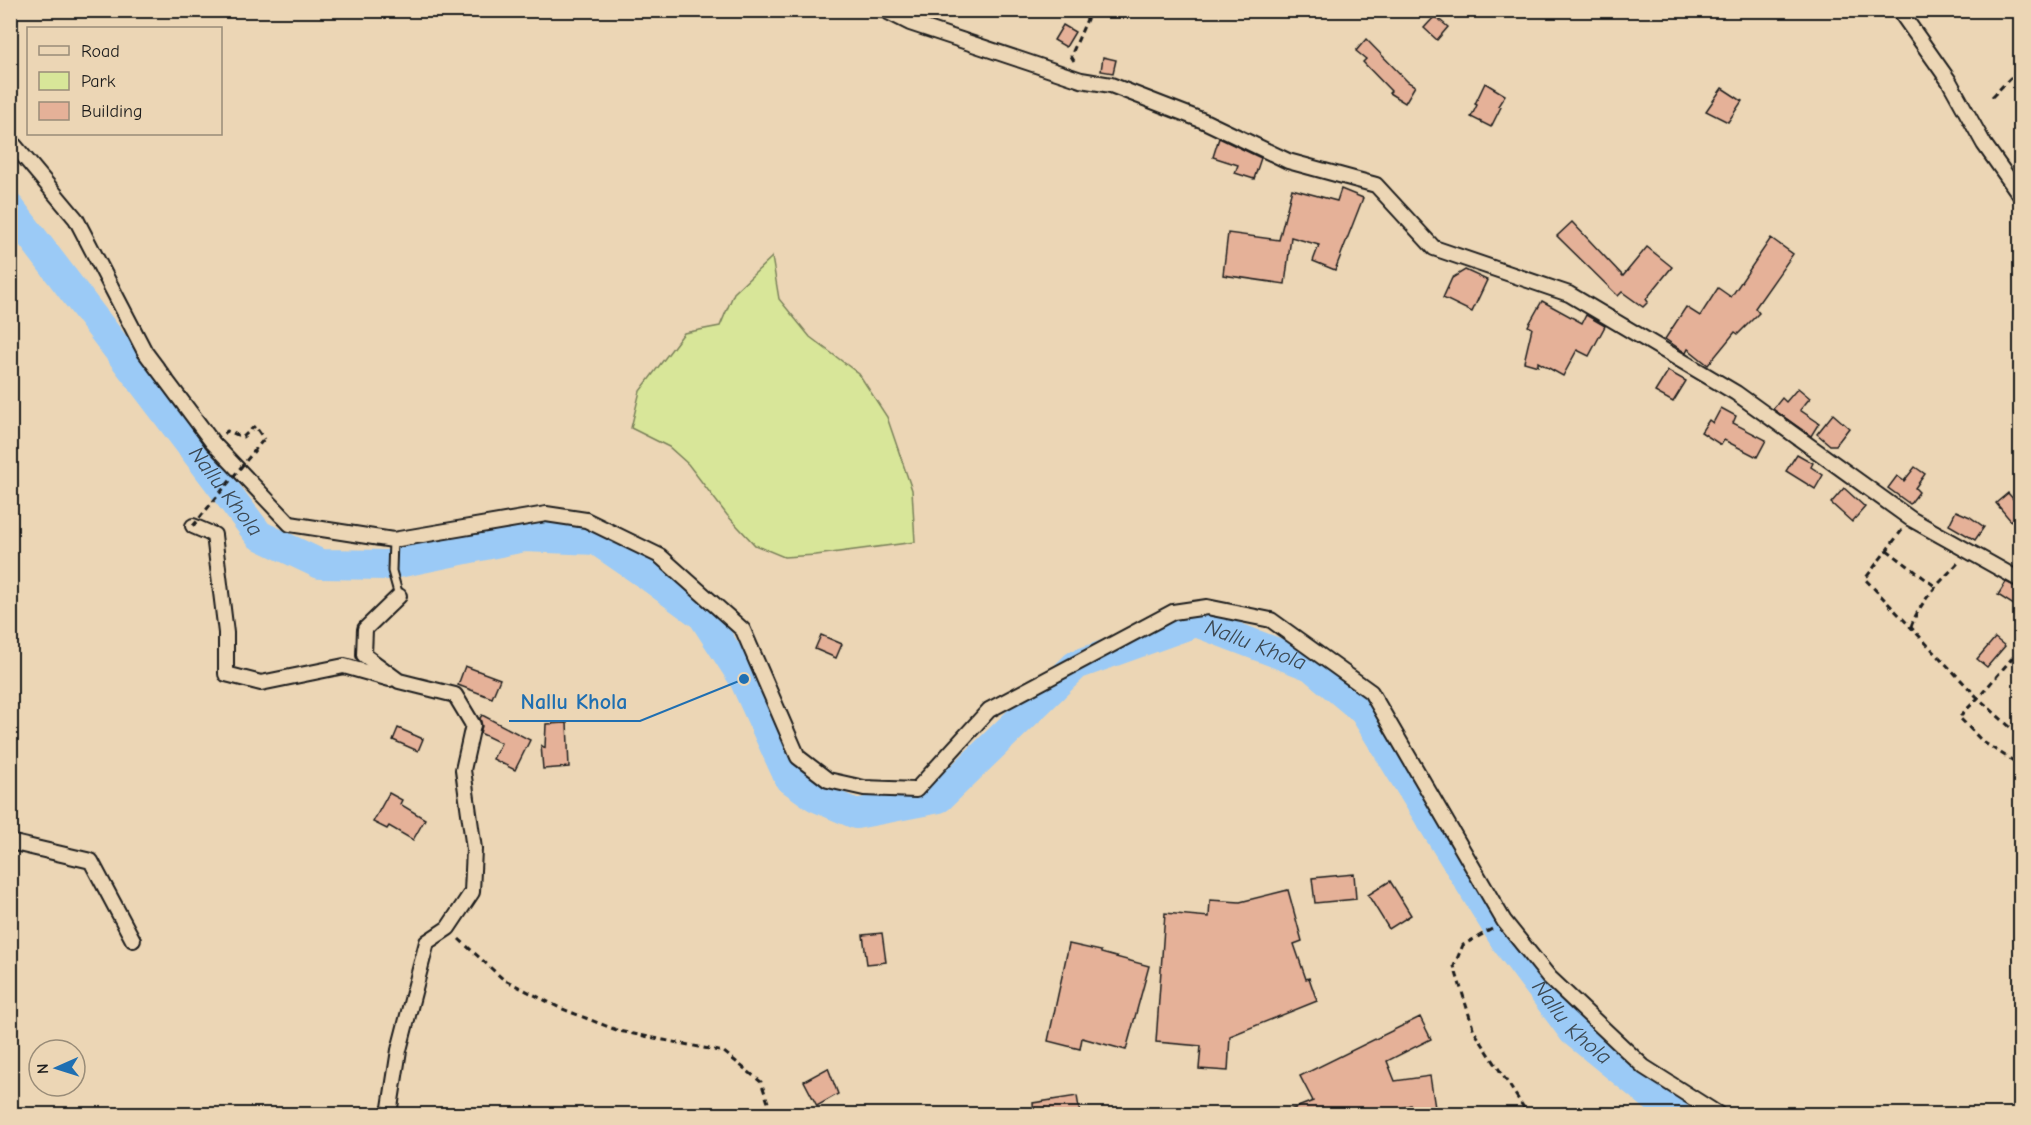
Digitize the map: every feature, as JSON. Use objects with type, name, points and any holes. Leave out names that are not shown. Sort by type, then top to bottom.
[{"type":"street","points":[[884,10],[910,23],[1081,80],[1111,85],[1204,121],[1288,161],[1376,185],[1434,248],[1569,294],[1736,393],[1911,519],[2020,580]]},
{"type":"street","points":[[1899,10],[1949,81],[1984,144],[2020,195]]},
{"type":"street","points":[[10,140],[76,219],[145,352],[213,443],[290,524],[393,540],[546,514],[586,520],[660,556],[742,630],[798,757],[828,780],[864,788],[916,790],[989,710],[1173,612],[1207,607],[1271,620],[1371,692],[1504,921],[1550,977],[1644,1067],[1718,1114]]},
{"type":"street","points":[[193,526],[214,535],[226,633],[226,674],[261,683],[344,666],[455,695],[473,725],[463,770],[474,849],[472,892],[448,928],[427,942],[399,1050],[389,1114]]},
{"type":"street","points":[[399,596],[364,630],[364,655],[399,681]]},
{"type":"street","points":[[10,842],[91,861],[133,940]]},
{"type":"lane","points":[[393,540],[392,571],[399,596]]},
{"type":"path","points":[[1081,80],[1071,56],[1091,10]]},
{"type":"path","points":[[1992,97],[2020,68]]},
{"type":"path","points":[[193,526],[264,440],[255,426],[243,437],[227,431],[213,443]]},
{"type":"path","points":[[1911,519],[1866,579],[1978,698],[2020,736]]},
{"type":"path","points":[[1911,627],[1915,616],[1936,587],[1960,561],[1961,547]]},
{"type":"path","points":[[1887,550],[1936,587]]},
{"type":"path","points":[[2020,649],[1959,717],[1983,742],[2020,765]]},
{"type":"path","points":[[1504,921],[1463,945],[1454,966],[1474,1031],[1528,1114]]},
{"type":"path","points":[[448,928],[503,979],[560,1008],[619,1031],[724,1052],[761,1082],[772,1114]]},
{"type":"green space","points":[[772,257],[779,299],[810,337],[859,374],[887,417],[912,490],[915,542],[784,557],[755,545],[727,515],[688,464],[669,447],[631,428],[640,391],[684,333],[720,326],[734,293]]},
{"type":"building","points":[[1435,16],[1448,27],[1437,40],[1424,28]]},
{"type":"building","points":[[1063,25],[1075,32],[1066,47],[1054,40]]},
{"type":"building","points":[[1366,39],[1408,82],[1415,86],[1405,103],[1389,93],[1391,91],[1363,62],[1366,59],[1356,51]]},
{"type":"building","points":[[1103,57],[1116,60],[1113,73],[1101,71]]},
{"type":"building","points":[[1485,83],[1505,95],[1498,106],[1501,107],[1491,127],[1471,117]]},
{"type":"building","points":[[1722,88],[1742,101],[1728,122],[1706,111]]},
{"type":"building","points":[[1219,138],[1261,158],[1254,179],[1235,173],[1238,165],[1213,157]]},
{"type":"building","points":[[1292,189],[1337,201],[1341,189],[1363,198],[1335,270],[1313,261],[1319,245],[1291,237],[1285,284],[1223,275],[1228,233],[1279,240]]},
{"type":"building","points":[[1572,222],[1623,276],[1647,247],[1672,267],[1646,299],[1648,302],[1643,307],[1622,292],[1618,296],[1557,236]]},
{"type":"building","points":[[1771,238],[1793,254],[1755,308],[1759,313],[1738,334],[1735,332],[1708,365],[1688,349],[1686,353],[1665,339],[1686,307],[1700,316],[1718,288],[1731,297]]},
{"type":"building","points":[[1465,270],[1487,280],[1472,312],[1443,298],[1452,278]]},
{"type":"building","points":[[1542,301],[1582,323],[1586,315],[1605,326],[1589,356],[1577,350],[1563,376],[1538,362],[1538,366],[1524,362],[1532,328],[1528,326]]},
{"type":"building","points":[[1668,371],[1686,381],[1673,402],[1655,392]]},
{"type":"building","points":[[1798,388],[1810,398],[1800,410],[1819,423],[1811,436],[1773,409],[1782,398],[1786,402]]},
{"type":"building","points":[[1721,408],[1736,416],[1733,423],[1766,440],[1757,457],[1724,440],[1721,445],[1701,432],[1709,420],[1713,423]]},
{"type":"building","points":[[1833,414],[1849,428],[1836,445],[1830,445],[1817,434]]},
{"type":"building","points":[[1797,454],[1813,463],[1811,467],[1823,475],[1815,489],[1786,471]]},
{"type":"building","points":[[1915,467],[1925,474],[1915,488],[1919,492],[1910,504],[1888,488],[1897,476],[1904,481]]},
{"type":"building","points":[[1844,488],[1865,507],[1852,522],[1831,503]]},
{"type":"building","points":[[2008,493],[2020,507],[2020,512],[2011,521],[1996,503]]},
{"type":"building","points":[[1956,511],[1984,527],[1975,540],[1949,525]]},
{"type":"building","points":[[2006,582],[2020,589],[2020,609],[1998,595]]},
{"type":"building","points":[[821,635],[842,644],[836,658],[815,649]]},
{"type":"building","points":[[1995,638],[2005,646],[1987,667],[1977,659]]},
{"type":"building","points":[[465,666],[500,679],[492,698],[458,685]]},
{"type":"building","points":[[482,715],[530,740],[515,770],[493,759],[501,743],[480,733]]},
{"type":"building","points":[[567,723],[569,767],[543,769],[541,745],[545,748],[546,724]]},
{"type":"building","points":[[398,728],[423,739],[418,751],[393,740]]},
{"type":"building","points":[[389,793],[402,800],[400,804],[425,819],[413,840],[389,826],[387,829],[373,822]]},
{"type":"building","points":[[1354,874],[1356,899],[1315,903],[1312,878]]},
{"type":"building","points":[[1390,881],[1411,915],[1389,929],[1368,895]]},
{"type":"building","points":[[1288,890],[1302,941],[1294,944],[1306,979],[1309,978],[1317,1001],[1230,1036],[1228,1071],[1199,1069],[1201,1046],[1156,1042],[1165,913],[1209,917],[1210,900],[1240,902]]},
{"type":"building","points":[[882,933],[886,962],[867,964],[863,935]]},
{"type":"building","points":[[1069,944],[1149,966],[1126,1050],[1082,1038],[1080,1049],[1048,1041]]},
{"type":"building","points":[[1420,1017],[1431,1039],[1387,1061],[1395,1081],[1430,1076],[1436,1114],[1411,1114],[1410,1105],[1387,1114],[1280,1114],[1313,1101],[1300,1076]]},
{"type":"building","points":[[828,1068],[838,1094],[817,1106],[804,1081]]},
{"type":"building","points":[[1077,1096],[1080,1114],[1034,1114],[1033,1103]]},
{"type":"waterway","name":"Nallu Khola","points":[[10,208],[259,535],[320,564],[388,565],[524,537],[596,540],[703,616],[744,679],[789,778],[816,797],[856,814],[939,798],[1076,665],[1196,622],[1311,666],[1364,711],[1505,940],[1573,1031],[1675,1114]]},
{"type":"place","name":"Nallu Khola","points":[[744,679]]}]
